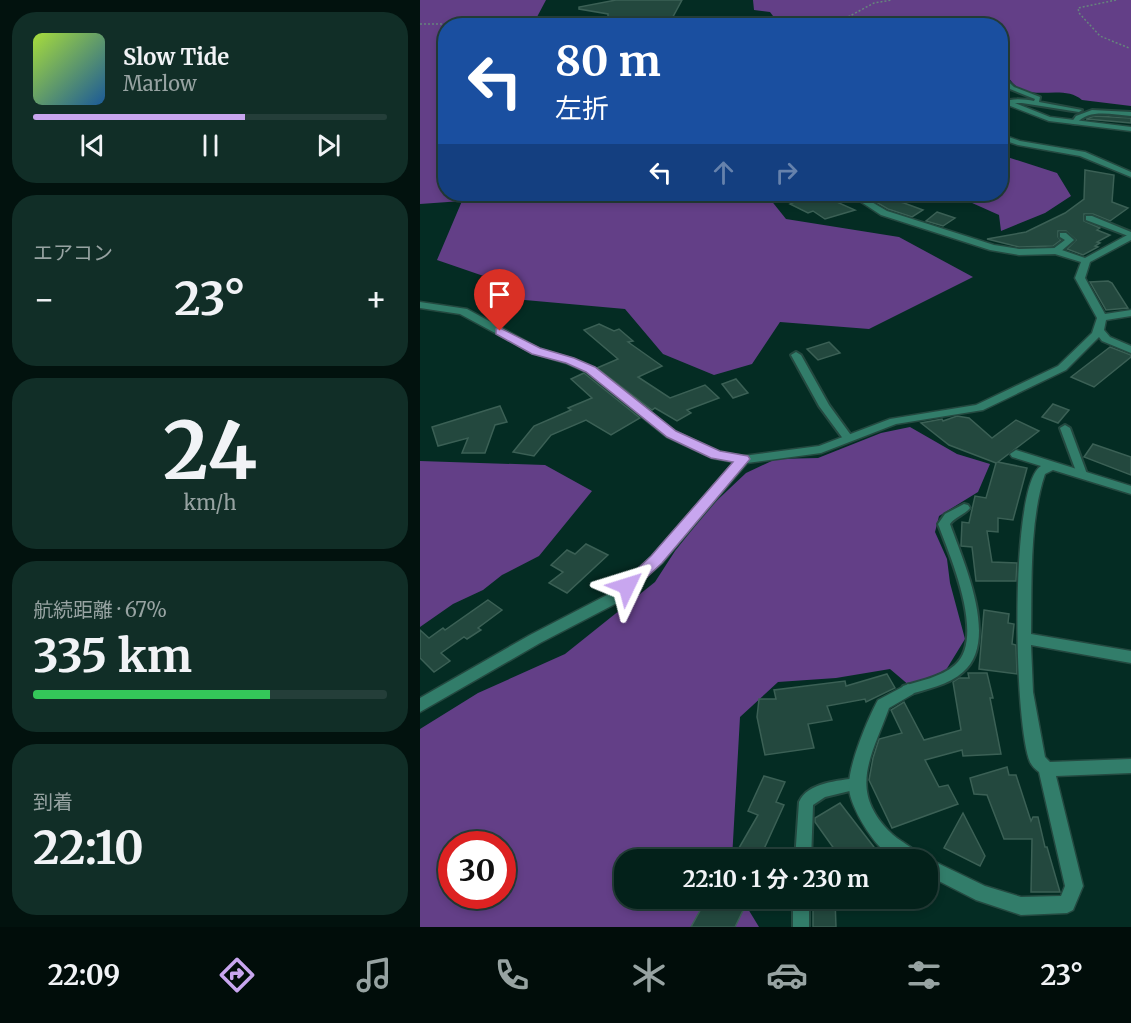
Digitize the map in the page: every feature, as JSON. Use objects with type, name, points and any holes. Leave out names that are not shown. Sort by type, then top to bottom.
[{"type":"street","points":[[1008,103],[1049,119],[1131,129]]},
{"type":"street","points":[[1008,139],[1017,143],[1082,154],[1131,175]]},
{"type":"street","points":[[864,201],[884,213],[993,248],[1019,252],[1056,251],[1086,261]]},
{"type":"street","points":[[420,305],[463,311],[536,351],[570,361],[590,370],[671,434],[716,455],[743,459],[821,449],[894,421],[979,408],[1068,365],[1099,330],[1102,318],[1080,278],[1086,261],[1131,236]]},
{"type":"street","points":[[1102,318],[1131,313]]},
{"type":"street","points":[[1099,330],[1106,339],[1131,350]]},
{"type":"street","points":[[1016,454],[1131,490]]},
{"type":"street","points":[[420,706],[535,639],[612,598],[657,560],[743,459]]},
{"type":"street","points":[[938,872],[982,894],[1021,906],[1067,904],[1074,886],[1046,769],[1037,760],[1025,682],[1026,577],[1035,488],[1040,472],[1052,465]]},
{"type":"street","points":[[1025,638],[1131,657]]},
{"type":"street","points":[[898,849],[871,825],[856,789],[882,704],[908,690]]},
{"type":"street","points":[[1046,769],[1131,766]]},
{"type":"lane","points":[[1008,84],[1012,88],[1038,98],[1034,103]]},
{"type":"lane","points":[[1008,101],[1079,110]]},
{"type":"lane","points":[[1074,123],[1080,116],[1095,112],[1131,114]]},
{"type":"lane","points":[[1089,218],[1131,236]]},
{"type":"lane","points":[[1056,251],[1070,240],[1063,235]]},
{"type":"lane","points":[[796,355],[824,406],[848,438]]},
{"type":"lane","points":[[1065,428],[1082,474]]},
{"type":"lane","points":[[908,690],[942,678],[961,667],[973,649],[973,624],[967,588],[944,524],[949,517],[964,508]]},
{"type":"lane","points":[[803,849],[806,802],[821,791],[857,784]]},
{"type":"lane","points":[[801,909],[801,927]]},
{"type":"path","points":[[846,18],[874,3],[892,0]]},
{"type":"path","points":[[1116,0],[1078,8],[1079,13],[1100,36],[1129,48]]},
{"type":"path","points":[[420,24],[438,24]]},
{"type":"shaded area","points":[[420,0],[546,0],[537,18],[438,18],[438,201],[462,201],[420,204]]},
{"type":"shaded area","points":[[753,0],[1131,0],[1131,106],[1082,100],[1066,93],[1031,92],[1016,86],[1008,77],[1008,18],[774,18],[770,12],[754,10]]},
{"type":"shaded area","points":[[1008,157],[1057,173],[1071,196],[1045,213],[1001,231],[999,215],[968,201],[1008,201]]},
{"type":"shaded area","points":[[462,201],[772,201],[786,219],[899,237],[973,277],[869,329],[780,322],[752,364],[714,375],[663,354],[625,309],[501,298],[501,282],[437,260]]},
{"type":"shaded area","points":[[910,427],[957,454],[990,464],[978,492],[939,516],[935,532],[947,559],[950,583],[965,639],[946,670],[910,686],[890,669],[836,678],[778,682],[740,717],[733,849],[614,849],[614,909],[748,909],[759,927],[420,927],[420,729],[478,693],[565,654],[655,582],[675,551],[711,506],[746,473],[776,459],[818,458],[881,433]]},
{"type":"shaded area","points":[[420,461],[545,465],[592,491],[539,556],[502,575],[483,590],[453,604],[420,627]]},
{"type":"building","points":[[616,0],[682,0],[672,18],[608,18],[608,14],[579,9],[579,7]]},
{"type":"building","points":[[1094,116],[1131,118],[1131,123],[1086,119]]},
{"type":"building","points":[[1085,170],[1114,175],[1112,202],[1128,208],[1110,221],[1093,214],[1084,214],[1084,221],[1110,235],[1097,242],[1100,243],[1095,246],[1098,247],[1083,255],[1067,249],[1076,240],[1066,231],[1058,231],[1058,237],[1061,240],[1053,246],[1019,247],[987,239],[1026,232],[1065,213],[1084,199]]},
{"type":"building","points":[[797,201],[835,201],[855,210],[825,219],[813,211],[808,213],[790,204]]},
{"type":"building","points":[[874,201],[897,201],[923,210],[912,217],[888,209]]},
{"type":"building","points":[[937,212],[955,218],[943,226],[926,221]]},
{"type":"building","points":[[1108,281],[1112,283],[1128,308],[1106,310],[1090,282]]},
{"type":"building","points":[[599,324],[614,331],[619,329],[633,341],[628,342],[662,366],[638,377],[670,398],[705,385],[719,398],[687,410],[691,413],[677,421],[655,408],[652,410],[597,368],[618,359],[584,330]]},
{"type":"building","points":[[829,342],[840,353],[818,360],[807,349]]},
{"type":"building","points":[[1110,347],[1131,355],[1131,357],[1094,387],[1071,377]]},
{"type":"building","points":[[584,373],[640,418],[611,435],[586,420],[551,435],[534,456],[513,452],[534,426],[592,398],[571,379]]},
{"type":"building","points":[[736,379],[748,393],[733,398],[722,384]]},
{"type":"building","points":[[1053,404],[1069,410],[1058,423],[1042,417]]},
{"type":"building","points":[[500,406],[507,422],[495,425],[485,453],[462,453],[468,438],[438,446],[432,427]]},
{"type":"building","points":[[957,416],[969,418],[992,438],[1016,420],[1039,431],[998,462],[1027,468],[1013,520],[998,518],[998,532],[987,531],[992,562],[1017,563],[1016,581],[976,581],[972,547],[961,546],[962,522],[969,523],[975,496],[986,498],[996,463],[949,445],[921,423],[942,419],[943,421]]},
{"type":"building","points":[[1093,444],[1131,457],[1131,475],[1084,457]]},
{"type":"building","points":[[586,544],[608,555],[567,593],[549,583],[563,572],[551,565],[567,550],[575,554]]},
{"type":"building","points":[[488,600],[502,610],[478,628],[481,630],[467,639],[464,637],[441,653],[450,661],[434,672],[420,658],[420,630],[429,638],[443,628],[445,630]]},
{"type":"building","points":[[984,610],[1009,614],[1008,623],[1014,624],[1012,644],[1016,645],[1017,674],[979,669]]},
{"type":"building","points":[[968,673],[987,673],[1001,754],[963,756],[962,750],[925,760],[939,787],[948,785],[958,804],[892,828],[869,780],[879,739],[902,733],[891,710],[904,702],[924,740],[961,730],[953,682],[959,678],[969,678]]},
{"type":"building","points":[[887,674],[895,688],[866,702],[865,699],[827,706],[832,720],[808,724],[814,748],[765,755],[757,717],[759,699],[776,699],[774,690],[845,681],[846,686]]},
{"type":"building","points":[[1007,767],[1009,775],[1016,775],[1031,821],[1033,817],[1038,817],[1060,892],[1031,892],[1032,839],[1004,839],[987,795],[974,794],[970,778]]},
{"type":"building","points":[[764,776],[785,782],[776,802],[784,805],[764,849],[738,849],[758,815],[748,811]]},
{"type":"building","points":[[840,803],[876,849],[834,849],[815,822],[815,818]]},
{"type":"building","points":[[963,813],[985,856],[980,866],[944,848]]},
{"type":"building","points":[[701,909],[744,909],[735,927],[691,927]]},
{"type":"building","points":[[813,909],[835,909],[836,927],[813,927]]},
{"type":"route","points":[[500,331],[536,351],[570,361],[590,370],[671,434],[716,455],[743,459],[657,560],[627,586]]}]
